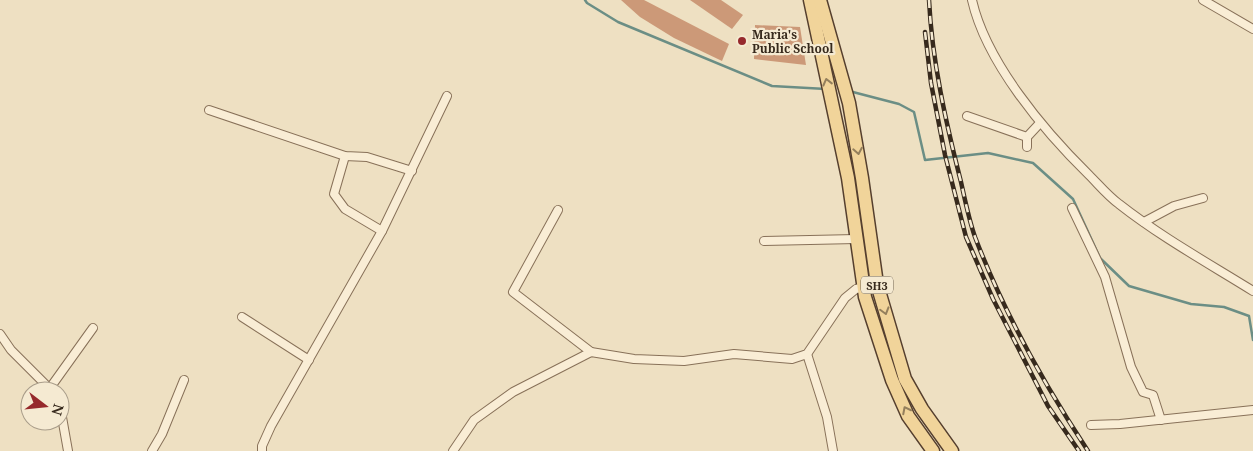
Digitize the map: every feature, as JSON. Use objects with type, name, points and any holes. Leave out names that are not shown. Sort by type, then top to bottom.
[{"type":"main road","name":"SH3","points":[[810,0],[848,178],[865,298],[892,380],[908,416],[933,451]]},
{"type":"main road","name":"SH3","points":[[820,0],[849,103],[877,284],[905,379],[922,409],[952,451]]},
{"type":"street","points":[[972,0],[986,39],[1010,81],[1040,123],[1079,165],[1118,204],[1170,240],[1253,291]]},
{"type":"street","points":[[1203,0],[1253,29]]},
{"type":"street","points":[[262,451],[262,446],[271,426],[382,231],[447,96]]},
{"type":"street","points":[[209,110],[345,156],[367,156],[412,171]]},
{"type":"street","points":[[967,116],[1027,137]]},
{"type":"street","points":[[1027,147],[1027,137],[1040,123]]},
{"type":"street","points":[[345,156],[334,194],[345,209],[382,231]]},
{"type":"street","points":[[1144,222],[1174,206],[1203,198]]},
{"type":"street","points":[[1072,208],[1105,277],[1131,367],[1143,392],[1153,395],[1161,420]]},
{"type":"street","points":[[558,210],[513,292],[591,352],[634,358],[684,361],[734,354],[792,359],[807,354],[845,298],[856,289],[877,284]]},
{"type":"street","points":[[764,241],[856,239]]},
{"type":"street","points":[[242,317],[309,360]]},
{"type":"street","points":[[56,381],[92,328]]},
{"type":"street","points":[[0,336],[11,350],[43,381]]},
{"type":"street","points":[[453,451],[474,420],[513,392],[591,352]]},
{"type":"street","points":[[807,354],[827,417],[833,451]]},
{"type":"street","points":[[152,451],[162,434],[184,380]]},
{"type":"street","points":[[1092,424],[1120,424],[1253,410]]},
{"type":"street","points":[[64,431],[68,451]]},
{"type":"building","points":[[621,0],[644,0],[729,44],[722,61],[674,38],[640,17]]},
{"type":"building","points":[[690,0],[721,0],[743,15],[732,29]]},
{"type":"building","points":[[755,25],[800,27],[806,65],[754,59]]},
{"type":"waterway","points":[[585,0],[618,22],[772,86],[826,89]]},
{"type":"waterway","points":[[849,91],[899,104],[914,112],[925,160],[988,153],[1033,163],[1073,199],[1100,258],[1129,286],[1191,304],[1224,307],[1249,316],[1253,340]]},
{"type":"railway","points":[[929,0],[940,92],[975,237],[986,265],[1026,347],[1088,451]]},
{"type":"railway","points":[[925,32],[931,83],[945,155],[966,237],[993,299],[1048,406],[1079,451]]},
{"type":"place","name":"Maria's Public School","points":[[742,41]]}]
